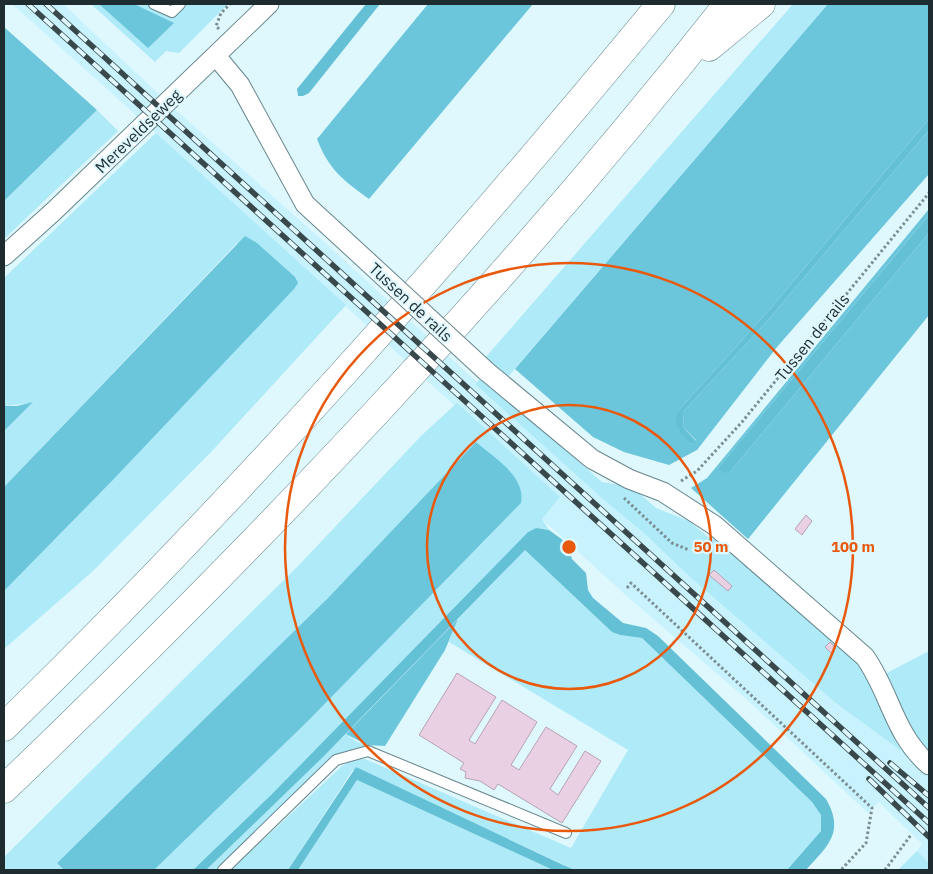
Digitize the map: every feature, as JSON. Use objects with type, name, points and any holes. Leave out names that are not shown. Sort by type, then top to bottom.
[{"type":"highway","points":[[606,70],[643,4]]},
{"type":"highway","points":[[4,727],[192,538],[296,428],[425,284],[661,4]]},
{"type":"highway","points":[[4,789],[183,615],[307,488],[468,313],[664,85],[728,4]]},
{"type":"highway","points":[[664,85],[761,4]]},
{"type":"street","name":"Mereveldseweg","points":[[4,256],[54,211],[270,4]]},
{"type":"street","name":"Tussen de rails","points":[[216,56],[240,85],[305,204],[486,371],[592,459],[629,479],[663,492],[714,524],[865,657],[874,670],[890,710],[908,744],[929,765]]},
{"type":"lane","points":[[154,4],[172,12],[180,4]]},
{"type":"lane","points":[[223,870],[336,760],[368,751],[566,834]]},
{"type":"path","name":"Tussen de rails","points":[[663,492],[697,471],[742,422],[929,193]]},
{"type":"path","points":[[630,505],[672,543],[689,550]]},
{"type":"path","points":[[627,588],[631,583],[872,808],[866,843],[841,870]]},
{"type":"path","points":[[886,870],[911,835]]},
{"type":"shaded area","points":[[12,4],[63,4],[177,111],[477,382],[475,384],[604,500],[645,534],[690,577],[837,704],[918,763],[929,774],[929,863],[917,851],[922,844],[879,802],[868,813],[744,697],[629,598],[542,519],[560,497],[457,404],[455,406]]},
{"type":"shaded area","points":[[91,4],[228,4],[179,53],[166,51],[155,62]]},
{"type":"shaded area","points":[[99,4],[134,4],[174,23],[148,48]]},
{"type":"shaded area","points":[[366,4],[380,4],[309,93],[298,96],[297,89]]},
{"type":"shaded area","points":[[428,4],[533,4],[369,199],[338,174],[327,159],[317,139]]},
{"type":"shaded area","points":[[793,4],[828,4],[507,378],[485,358]]},
{"type":"shaded area","points":[[828,4],[929,4],[929,119],[771,308],[678,411],[678,429],[692,445],[696,440],[683,427],[684,411],[769,319],[929,130],[929,174],[777,347],[697,450],[669,465],[624,452],[593,437],[515,369]]},
{"type":"shaded area","points":[[4,27],[97,110],[4,201]]},
{"type":"shaded area","points":[[97,110],[118,131],[4,239],[4,201]]},
{"type":"shaded area","points":[[929,119],[929,130],[769,319],[684,411],[683,427],[696,441],[692,445],[681,434],[677,426],[676,416],[678,411],[771,308]]},
{"type":"shaded area","points":[[156,133],[346,305],[211,452],[93,571],[4,649],[4,591],[109,484],[238,242],[4,487],[4,431],[32,403],[4,406],[4,278]]},
{"type":"shaded area","points":[[929,209],[929,215],[717,469],[730,472],[929,233],[929,315],[748,539],[691,488],[707,478]]},
{"type":"shaded area","points":[[929,215],[929,233],[730,472],[724,473],[717,469]]},
{"type":"shaded area","points":[[245,236],[257,243],[295,277],[298,283],[294,289],[109,484],[4,591],[4,487]]},
{"type":"shaded area","points":[[482,377],[602,482],[632,487],[656,508],[689,521],[708,537],[729,547],[854,657],[867,674],[918,763],[837,704],[690,577],[645,534],[604,500],[475,384]]},
{"type":"shaded area","points":[[33,402],[4,431],[4,406],[17,406]]},
{"type":"shaded area","points":[[457,403],[560,497],[542,519],[549,530],[536,528],[528,532],[271,795],[193,870],[154,870],[308,721],[521,503],[476,442],[328,598],[57,863],[64,870],[4,870],[4,857],[300,564],[422,435]]},
{"type":"shaded area","points":[[476,442],[514,476],[519,484],[521,503],[308,721],[154,870],[64,870],[57,863],[328,598]]},
{"type":"shaded area","points":[[536,528],[549,530],[567,543],[572,559],[586,573],[588,590],[593,598],[623,623],[646,628],[658,636],[826,799],[834,821],[834,830],[827,846],[806,870],[787,870],[821,831],[821,815],[812,802],[642,638],[612,632],[525,550],[324,756],[206,870],[193,870],[271,795],[528,532]]},
{"type":"shaded area","points":[[525,550],[612,632],[642,638],[812,802],[821,814],[821,831],[787,870],[575,870],[356,768],[352,771],[288,870],[231,870],[342,766],[352,760],[365,759],[571,848],[628,750],[449,642],[458,619]]},
{"type":"shaded area","points":[[458,619],[445,650],[385,746],[367,745],[346,734]]},
{"type":"shaded area","points":[[929,651],[929,755],[916,743],[883,675]]},
{"type":"shaded area","points":[[346,734],[357,742],[374,746],[372,749],[363,747],[344,752],[218,870],[206,870]]},
{"type":"shaded area","points":[[356,767],[575,870],[553,870],[357,780],[298,870],[288,870]]},
{"type":"shaded area","points":[[357,780],[553,870],[298,870]]},
{"type":"shaded area","points":[[917,851],[929,863],[929,870],[898,870]]},
{"type":"building","points":[[806,515],[812,521],[802,535],[795,529]]},
{"type":"building","points":[[714,570],[732,586],[728,591],[709,575]]},
{"type":"building","points":[[830,642],[836,648],[831,653],[825,647]]},
{"type":"building","points":[[457,673],[496,697],[469,740],[475,744],[502,700],[537,722],[511,765],[519,770],[546,727],[577,746],[550,789],[558,795],[585,751],[601,761],[562,823],[498,784],[494,790],[480,781],[465,778],[466,772],[460,769],[464,763],[419,735]]},
{"type":"railway","points":[[28,4],[929,823]]},
{"type":"railway","points":[[46,4],[929,808]]},
{"type":"railway","points":[[890,763],[929,796]]},
{"type":"railway","points":[[869,779],[929,837]]}]
